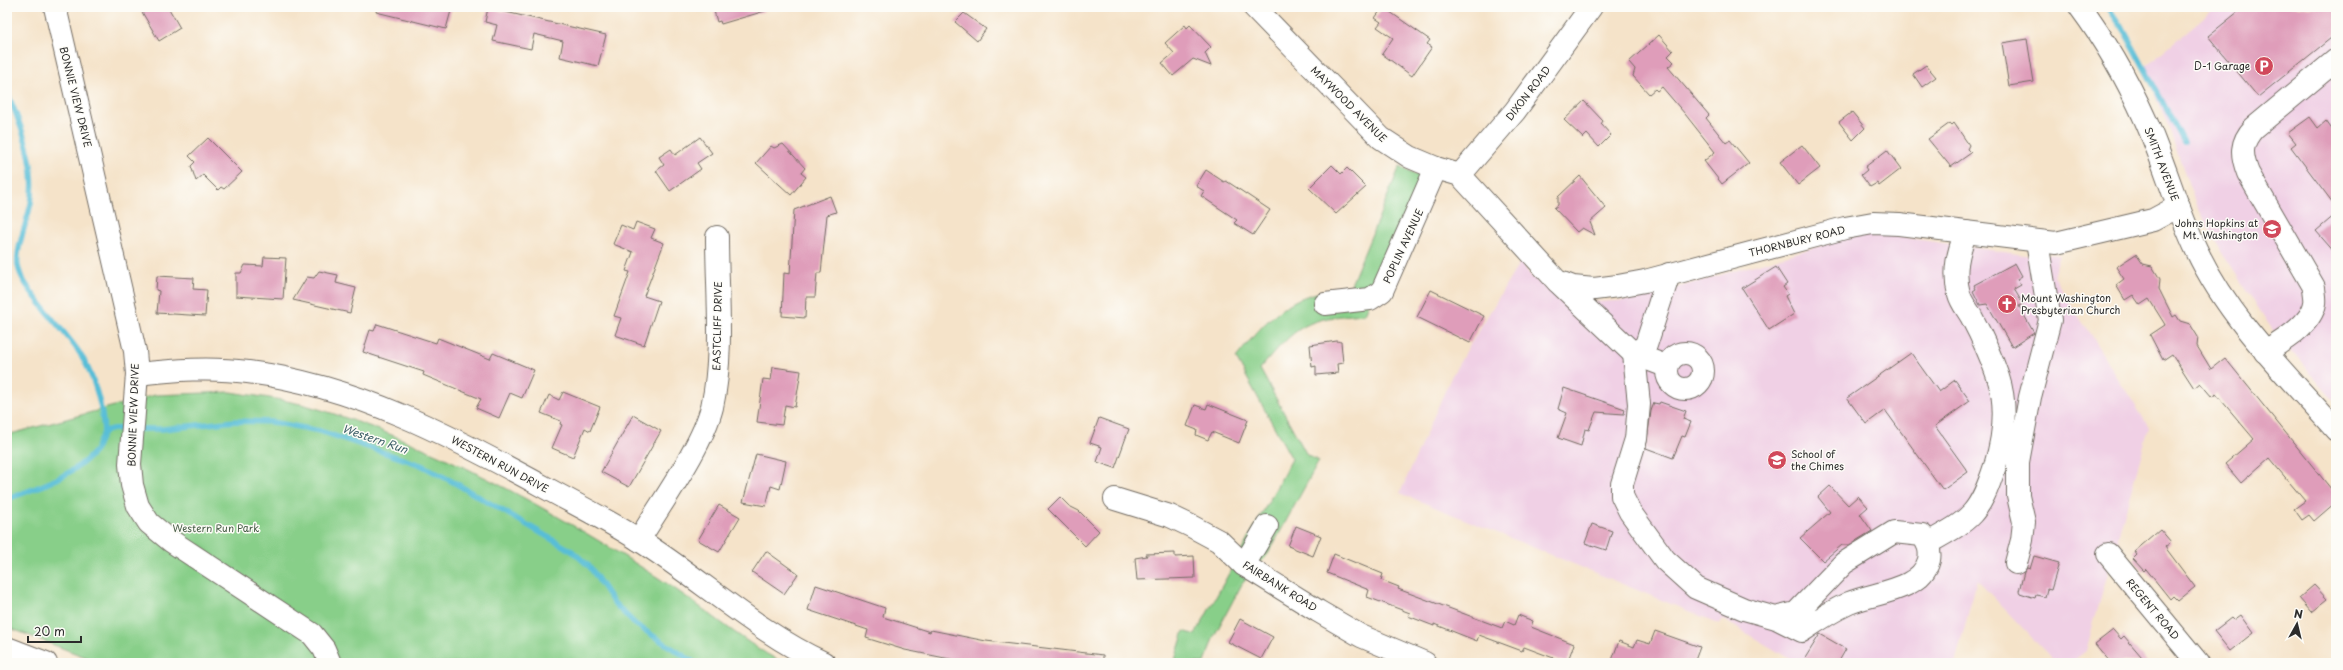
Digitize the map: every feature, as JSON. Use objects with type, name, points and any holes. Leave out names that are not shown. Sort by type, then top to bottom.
[{"type":"street","name":"BONNIE VIEW DRIVE","points":[[55,7],[129,319],[137,374],[130,464],[132,485],[138,506],[149,523],[171,541],[312,634],[324,649],[330,663]]},
{"type":"street","name":"MAYWOOD AVENUE","points":[[1254,7],[1381,138],[1410,157],[1436,168],[1460,175]]},
{"type":"street","name":"DIXON ROAD","points":[[1460,175],[1514,111],[1591,7]]},
{"type":"street","name":"SMITH AVENUE","points":[[2080,7],[2112,53],[2146,120],[2196,249],[2214,280],[2265,352],[2336,430]]},
{"type":"street","points":[[2265,352],[2284,339],[2310,314],[2315,303],[2314,287],[2248,173],[2242,159],[2242,148],[2247,136],[2254,128],[2336,60]]},
{"type":"street","name":"POPLIN AVENUE","points":[[1325,304],[1370,298],[1382,291],[1436,168]]},
{"type":"street","name":"THORNBURY ROAD","points":[[1460,175],[1557,281],[1574,287],[1594,289],[1669,274],[1845,228],[1873,223],[1899,224],[2037,242],[2056,243],[2153,220],[2179,206]]},
{"type":"street","points":[[1928,543],[1969,520],[1980,505],[1989,484],[2004,432],[1998,378],[1971,316],[1959,295],[1956,268],[1959,250],[1966,232]]},
{"type":"street","name":"EASTCLIFF DRIVE","points":[[639,540],[703,433],[712,408],[718,350],[717,238]]},
{"type":"street","points":[[2016,563],[2022,540],[2024,522],[2018,496],[2018,462],[2030,397],[2050,320],[2037,242]]},
{"type":"street","points":[[1634,354],[1646,345],[1669,274]]},
{"type":"street","points":[[1557,281],[1634,354],[1666,366]]},
{"type":"street","points":[[1634,354],[1639,404],[1636,439],[1622,484],[1622,496],[1630,512],[1665,560],[1696,588],[1744,609],[1776,618],[1802,631],[1823,616],[1851,602],[1918,579],[1926,570],[1930,555],[1928,543],[1922,535],[1894,532],[1844,563],[1796,613],[1776,618]]},
{"type":"street","name":"WESTERN RUN DRIVE","points":[[137,374],[191,369],[222,370],[280,377],[314,386],[420,423],[468,445],[639,540],[776,636],[824,663]]},
{"type":"street","name":"FAIRBANK ROAD","points":[[1115,499],[1170,516],[1191,526],[1219,542],[1244,565],[1361,636],[1425,663]]},
{"type":"street","points":[[1244,565],[1267,526]]},
{"type":"street","name":"REGENT ROAD","points":[[2108,554],[2198,663]]},
{"type":"street","points":[[7,648],[46,663]]},
{"type":"shaded area","name":"Johns Hopkins at Mt. Washington","points":[[2216,7],[2336,7],[2336,403],[2272,329],[2222,253],[2196,205],[2167,123],[2143,68]]},
{"type":"shaded area","name":"School of the Chimes","points":[[1867,232],[2031,256],[2060,254],[2053,276],[2149,427],[2086,651],[2070,663],[2056,663],[1977,580],[1955,663],[1797,663],[1722,619],[1720,624],[1400,493],[1452,375],[1520,262],[1532,277],[1544,286],[1564,295],[1593,302],[1635,300]]},
{"type":"green space","points":[[1400,166],[1421,177],[1365,314],[1329,318],[1316,321],[1305,326],[1284,342],[1260,369],[1307,455],[1319,461],[1268,554],[1242,584],[1213,638],[1205,663],[1174,663],[1184,631],[1195,635],[1292,459],[1236,358],[1271,318],[1292,303],[1317,293],[1350,287]]},
{"type":"green space","name":"Western Run Park","points":[[231,392],[305,405],[351,420],[397,437],[487,478],[531,501],[616,551],[673,587],[766,654],[783,663],[101,663],[7,627],[7,435],[155,395]]},
{"type":"building","points":[[139,7],[168,7],[180,28],[159,41]]},
{"type":"building","points":[[377,7],[452,7],[446,29],[376,12]]},
{"type":"building","points":[[713,7],[765,7],[765,11],[721,24],[720,21],[717,22]]},
{"type":"building","points":[[1383,7],[1430,40],[1427,44],[1432,47],[1412,76],[1382,54],[1393,38],[1377,27],[1381,22],[1375,18]]},
{"type":"building","name":"D-1 Garage","points":[[2244,7],[2336,7],[2336,34],[2258,97],[2208,36]]},
{"type":"building","points":[[488,8],[606,35],[598,66],[560,57],[563,41],[534,34],[531,49],[493,41],[497,25],[485,22]]},
{"type":"building","points":[[964,13],[986,29],[977,41],[955,22]]},
{"type":"building","points":[[1185,25],[1187,28],[1190,25],[1211,47],[1205,53],[1211,66],[1193,59],[1173,76],[1162,63],[1174,53],[1165,43]]},
{"type":"building","points":[[1659,35],[1673,51],[1668,56],[1674,62],[1668,67],[1709,115],[1706,118],[1726,143],[1730,140],[1749,163],[1722,184],[1704,161],[1715,152],[1685,114],[1662,87],[1657,91],[1655,89],[1649,94],[1633,76],[1635,69],[1629,62]]},
{"type":"building","points":[[2027,39],[2034,82],[2009,86],[2002,43]]},
{"type":"building","points":[[1926,65],[1936,77],[1922,87],[1913,74]]},
{"type":"building","points":[[1584,101],[1603,121],[1601,124],[1611,135],[1599,147],[1587,134],[1583,138],[1564,120]]},
{"type":"building","points":[[1852,112],[1865,128],[1853,140],[1839,122]]},
{"type":"building","points":[[2310,117],[2318,128],[2326,121],[2336,135],[2336,207],[2291,147],[2296,143],[2288,133]]},
{"type":"building","points":[[1950,123],[1952,125],[1954,123],[1969,145],[1967,149],[1971,153],[1951,167],[1928,139]]},
{"type":"building","points":[[700,137],[712,153],[697,163],[701,169],[670,191],[656,171],[664,165],[659,157],[671,149],[675,155]]},
{"type":"building","points":[[208,138],[242,172],[224,189],[221,187],[218,190],[203,175],[196,181],[191,166],[195,162],[189,156]]},
{"type":"building","points":[[783,144],[805,168],[801,173],[806,177],[791,195],[756,163],[771,146],[774,148]]},
{"type":"building","points":[[1802,145],[1820,168],[1798,185],[1780,162]]},
{"type":"building","points":[[1887,150],[1901,169],[1879,186],[1877,183],[1870,187],[1861,175],[1867,170],[1865,167]]},
{"type":"building","points":[[1332,165],[1341,174],[1347,168],[1366,187],[1336,214],[1309,188]]},
{"type":"building","points":[[1206,170],[1224,182],[1226,181],[1231,184],[1270,210],[1253,235],[1234,223],[1237,220],[1201,196],[1204,191],[1196,186]]},
{"type":"building","points":[[1580,176],[1606,208],[1590,222],[1595,235],[1582,228],[1577,232],[1554,208],[1558,205],[1558,197]]},
{"type":"building","points":[[830,196],[836,212],[827,215],[821,273],[817,273],[815,297],[806,297],[805,318],[782,316],[784,273],[790,274],[794,210]]},
{"type":"building","points":[[2336,214],[2336,254],[2316,231]]},
{"type":"building","points":[[636,222],[655,229],[651,238],[664,243],[644,296],[659,301],[644,345],[615,335],[621,318],[614,316],[630,272],[626,271],[633,252],[613,244],[621,225],[633,230]]},
{"type":"building","points":[[2136,254],[2143,264],[2152,266],[2160,279],[2159,289],[2173,317],[2176,315],[2180,321],[2190,324],[2198,337],[2197,346],[2211,369],[2225,358],[2336,495],[2336,502],[2314,521],[2309,515],[2302,520],[2294,509],[2305,501],[2269,458],[2241,483],[2225,464],[2254,439],[2216,394],[2212,397],[2200,383],[2194,388],[2172,354],[2163,360],[2150,335],[2165,325],[2149,299],[2140,305],[2133,295],[2125,300],[2116,285],[2124,279],[2116,267]]},
{"type":"building","points":[[264,257],[286,258],[283,299],[236,296],[236,273],[241,273],[245,265],[263,266]]},
{"type":"building","name":"Mount Washington Presbyterian Church","points":[[2015,263],[2022,276],[2017,279],[2021,285],[2014,289],[2023,304],[2019,306],[2034,333],[2012,347],[1987,304],[1980,305],[1973,291],[1976,289],[1974,285]]},
{"type":"building","points":[[1776,267],[1787,284],[1783,287],[1788,294],[1785,296],[1794,314],[1769,330],[1742,288]]},
{"type":"building","points":[[319,271],[338,275],[336,283],[356,288],[350,313],[293,300],[307,277],[314,278]]},
{"type":"building","points":[[157,276],[194,278],[193,289],[207,290],[205,316],[157,313],[159,291],[156,290]]},
{"type":"building","points":[[1431,290],[1484,316],[1470,343],[1417,317]]},
{"type":"building","points":[[377,324],[436,343],[438,338],[490,359],[493,353],[534,370],[522,398],[510,393],[499,418],[476,408],[481,399],[423,375],[424,372],[363,352],[370,330],[374,331]]},
{"type":"building","points":[[1337,341],[1341,342],[1343,363],[1337,364],[1338,373],[1316,375],[1316,366],[1312,367],[1310,345]]},
{"type":"building","points":[[1911,353],[1939,392],[1955,380],[1970,401],[1935,426],[1968,472],[1943,490],[1885,410],[1866,424],[1847,398]]},
{"type":"building","points":[[773,367],[801,371],[795,407],[785,405],[782,425],[757,422],[763,379],[771,380]]},
{"type":"building","points":[[1564,388],[1625,409],[1624,414],[1596,412],[1589,430],[1585,429],[1581,446],[1558,438],[1567,413],[1558,409]]},
{"type":"building","points":[[563,392],[600,407],[590,431],[585,428],[573,457],[552,448],[562,425],[560,424],[561,421],[541,413],[549,395],[559,400]]},
{"type":"building","points":[[1660,402],[1686,411],[1683,419],[1691,422],[1685,437],[1682,436],[1673,458],[1646,448],[1651,411],[1654,403],[1659,404]]},
{"type":"building","points":[[1208,404],[1248,420],[1239,443],[1212,432],[1208,440],[1196,435],[1197,430],[1187,426],[1195,405],[1206,409]]},
{"type":"building","points":[[633,415],[661,431],[629,487],[601,472]]},
{"type":"building","points":[[1099,418],[1129,429],[1115,468],[1097,462],[1102,447],[1090,443]]},
{"type":"building","points":[[756,454],[786,461],[780,489],[771,486],[766,506],[743,502]]},
{"type":"building","points":[[1830,486],[1848,505],[1858,496],[1868,507],[1860,514],[1872,531],[1849,545],[1842,545],[1823,561],[1800,538],[1830,512],[1818,497]]},
{"type":"building","points":[[1060,497],[1069,506],[1079,511],[1099,531],[1085,546],[1048,509]]},
{"type":"building","points":[[719,505],[740,517],[719,552],[698,540]]},
{"type":"building","points":[[1592,524],[1612,531],[1606,550],[1585,543]]},
{"type":"building","points":[[1296,526],[1321,536],[1313,556],[1288,546]]},
{"type":"building","points":[[2160,529],[2171,542],[2165,547],[2195,587],[2178,601],[2173,596],[2170,599],[2146,569],[2144,571],[2133,559],[2137,555],[2134,551]]},
{"type":"building","points":[[766,551],[798,574],[784,594],[752,572]]},
{"type":"building","points":[[1175,553],[1175,557],[1194,556],[1195,578],[1137,580],[1135,558],[1147,556],[1146,554]]},
{"type":"building","points":[[1334,554],[1383,574],[1381,580],[1399,587],[1398,589],[1502,628],[1505,621],[1514,625],[1518,615],[1533,621],[1531,627],[1574,644],[1567,663],[1524,647],[1522,651],[1479,635],[1477,641],[1434,624],[1434,626],[1408,616],[1410,613],[1367,597],[1369,590],[1327,573]]},
{"type":"building","points":[[2034,556],[2059,563],[2051,590],[2047,589],[2045,597],[2036,595],[2035,598],[2020,593],[2019,591],[2024,572],[2027,568],[2030,569]]},
{"type":"building","points":[[816,585],[885,608],[883,617],[930,632],[931,630],[986,641],[1103,655],[1103,663],[970,663],[905,650],[866,638],[868,630],[808,610]]},
{"type":"building","points":[[2314,585],[2327,599],[2311,612],[2299,598]]},
{"type":"building","points":[[2240,615],[2253,633],[2230,651],[2214,631],[2231,618],[2233,620]]},
{"type":"building","points":[[1240,619],[1273,637],[1261,659],[1228,642]]},
{"type":"building","points":[[2113,630],[2121,639],[2124,636],[2147,663],[2111,663],[2095,644]]},
{"type":"building","points":[[1655,631],[1700,647],[1694,663],[1611,663],[1619,641],[1634,647],[1637,640],[1650,644]]},
{"type":"building","points":[[1820,634],[1846,649],[1838,663],[1802,663]]},
{"type":"waterway","points":[[2108,7],[2126,34],[2184,142]]},
{"type":"waterway","points":[[7,92],[18,118],[27,146],[33,189],[31,203],[18,252],[18,266],[28,288],[86,363],[97,392],[102,413],[104,433]]},
{"type":"waterway","name":"Western Run","points":[[138,429],[163,429],[235,421],[272,422],[320,431],[421,465],[572,551],[590,567],[613,602],[635,624],[695,663]]},
{"type":"waterway","name":"Western Run","points":[[7,499],[54,480],[77,468],[95,451],[102,436],[107,430],[129,429]]},
{"type":"place","name":"D-1 Garage","points":[[2264,66]]},
{"type":"place","name":"Johns Hopkins at Mt. Washington","points":[[2272,229]]},
{"type":"place","name":"Mount Washington Presbyterian Church","points":[[2007,304]]},
{"type":"place","name":"School of the Chimes","points":[[1777,460]]}]
